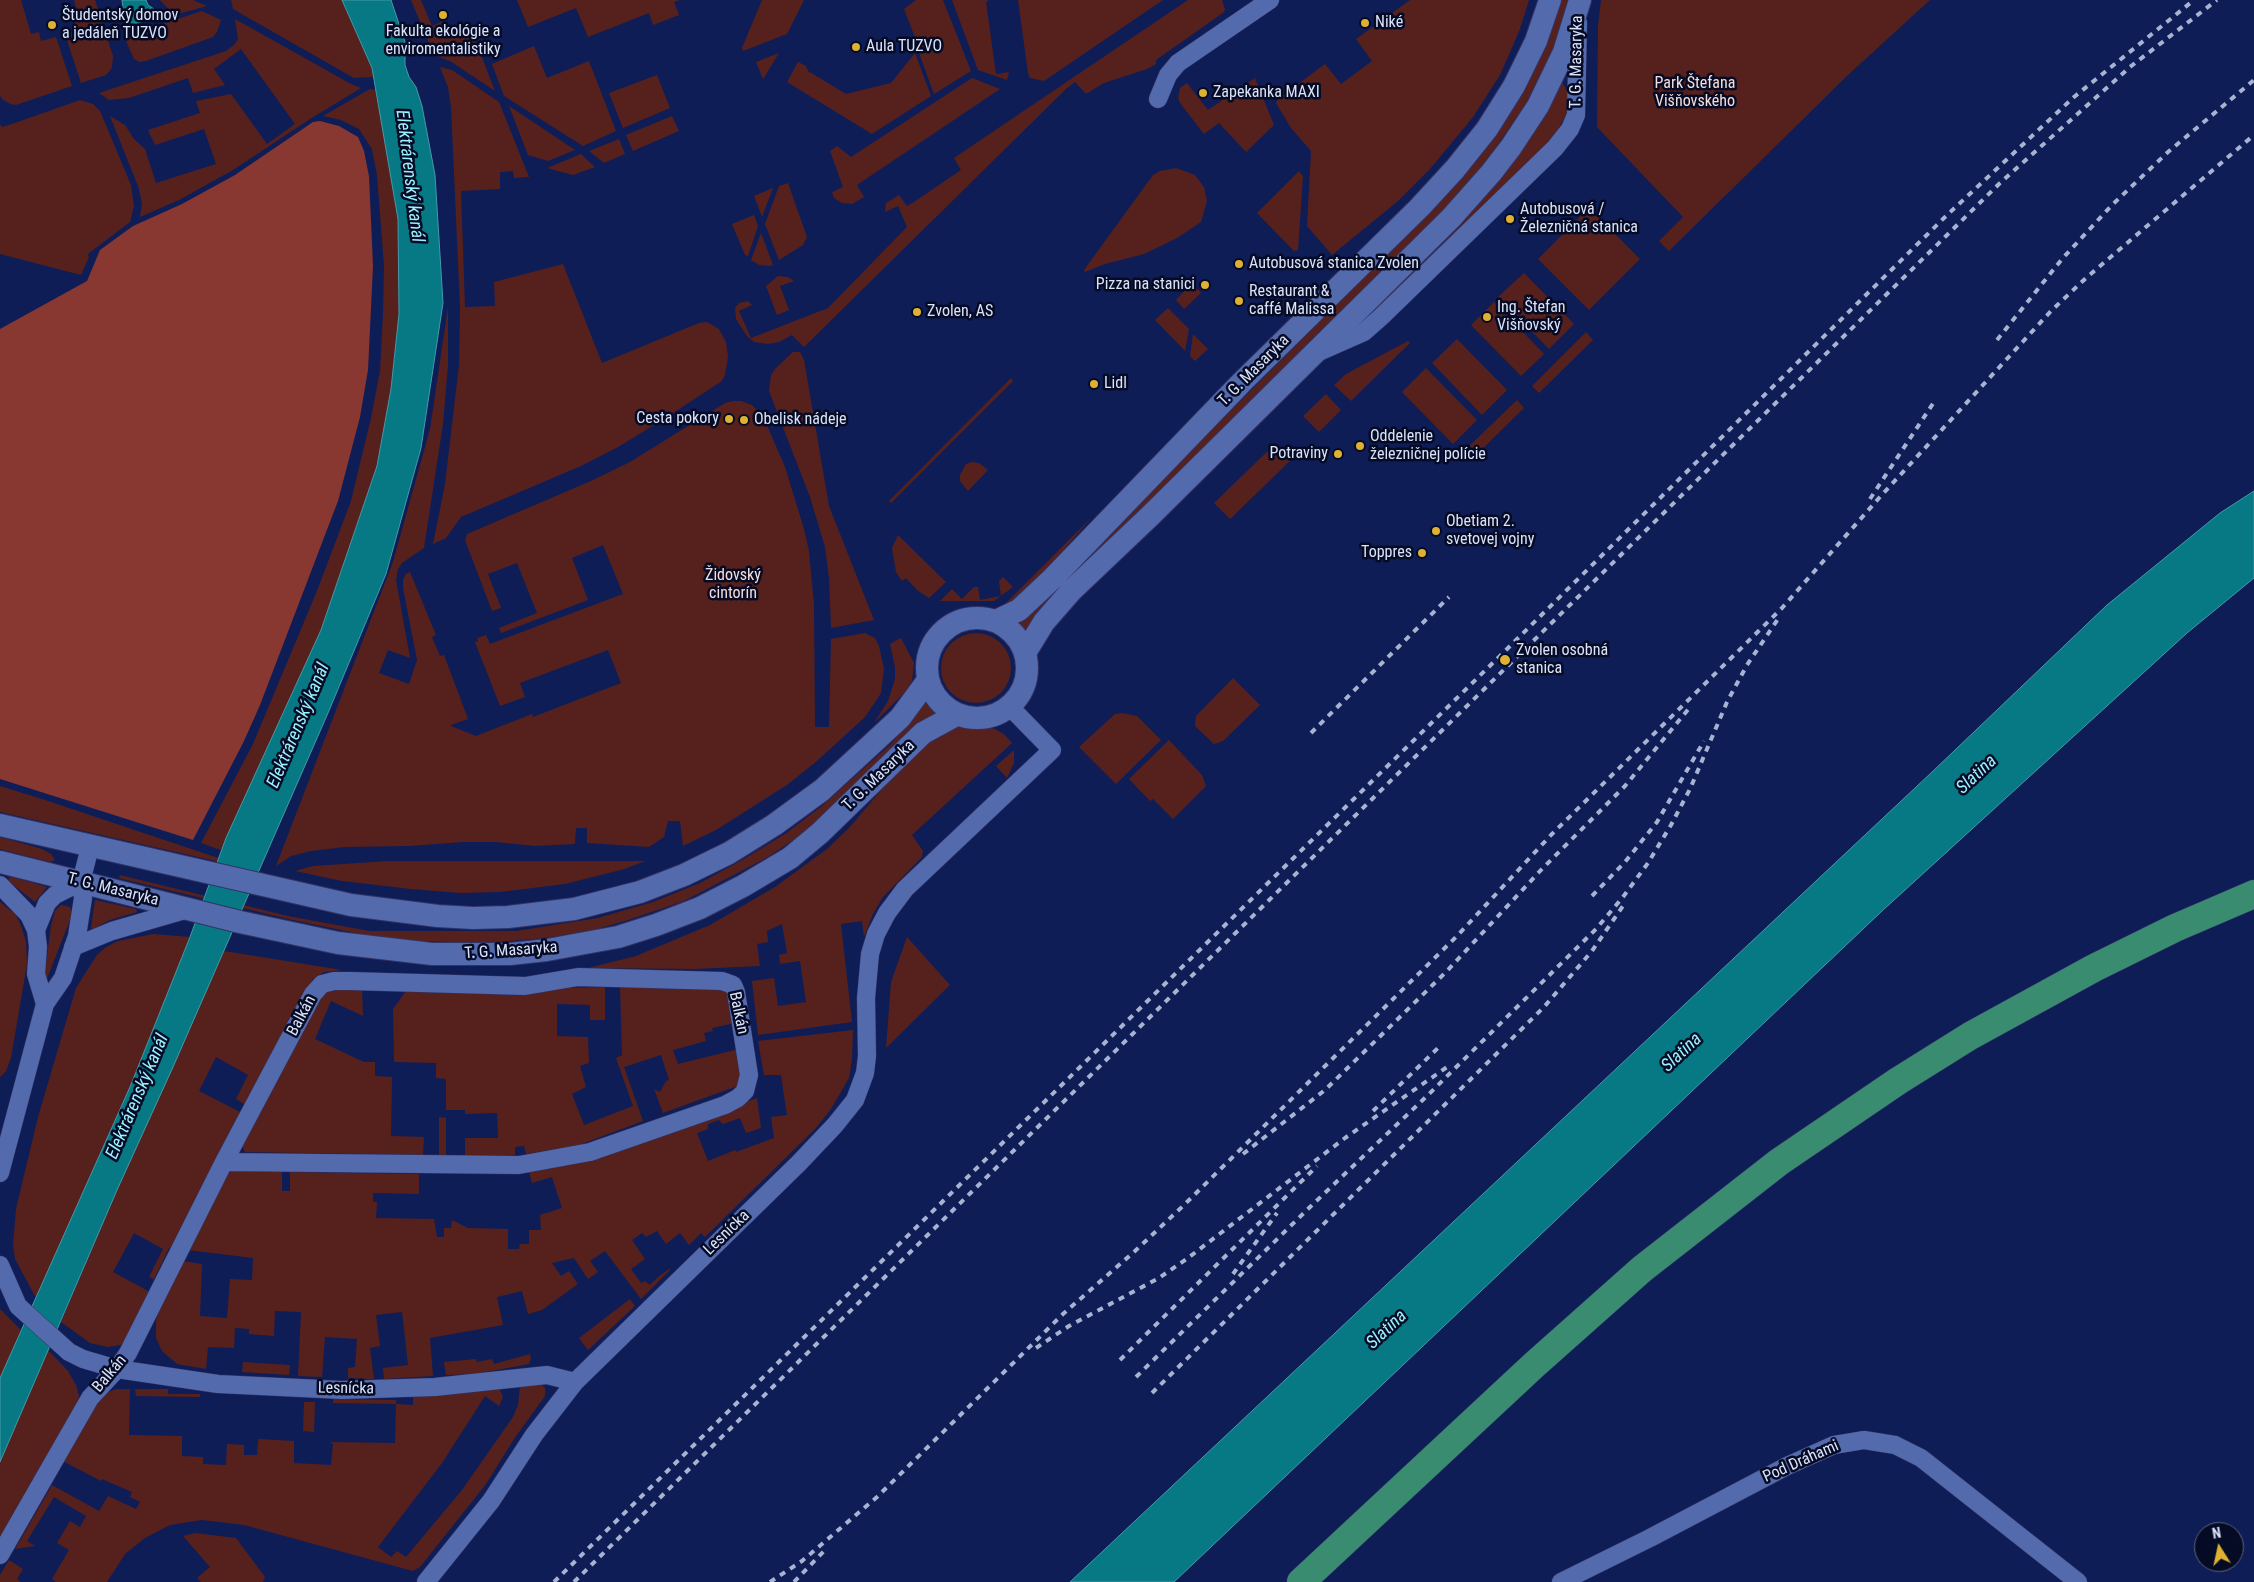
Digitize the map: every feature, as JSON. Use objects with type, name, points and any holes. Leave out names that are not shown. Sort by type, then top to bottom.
[{"type":"main road","points":[[1301,1582],[1534,1365],[1642,1269],[1779,1162],[1898,1081],[2002,1018],[2094,968],[2175,928],[2254,894]]},
{"type":"street","points":[[1158,99],[1168,75],[1178,63],[1270,0]]},
{"type":"street","name":"T. G. Masaryka","points":[[996,621],[1020,610],[1052,579],[1241,383],[1420,207],[1455,169],[1487,129],[1514,86],[1536,41],[1550,0]]},
{"type":"street","name":"T. G. Masaryka","points":[[1312,356],[1364,332],[1555,148],[1570,129],[1576,115],[1579,3]]},
{"type":"street","name":"T. G. Masaryka","points":[[1025,654],[1044,622],[1071,591],[1451,218],[1511,147],[1538,106],[1564,52],[1579,3]]},
{"type":"street","points":[[969,618],[996,621],[1014,634],[1025,654],[1026,678],[1020,693],[1002,711],[985,717],[967,717],[958,714],[939,701],[928,680],[926,666],[928,653],[934,640],[955,622],[969,618]]},
{"type":"street","name":"T. G. Masaryka","points":[[0,825],[351,905],[438,916],[474,918],[508,917],[574,909],[640,892],[684,875],[729,852],[774,825],[814,796],[900,718],[928,680]]},
{"type":"street","name":"Lesnícka","points":[[426,1582],[491,1501],[534,1435],[575,1382],[799,1163],[835,1125],[855,1100],[867,1056],[867,973],[876,934],[887,912],[905,889],[1052,750],[1009,706]]},
{"type":"street","name":"T. G. Masaryka","points":[[0,862],[240,922],[338,943],[432,954],[510,954],[547,950],[618,937],[656,925],[700,908],[743,886],[790,858],[820,832],[923,733],[958,714]]},
{"type":"street","points":[[0,1173],[45,1004],[63,978],[73,947],[81,918],[83,898],[81,882],[90,847]]},
{"type":"street","points":[[36,930],[47,903],[55,895],[81,882]]},
{"type":"street","points":[[0,885],[29,915],[36,930],[38,947],[36,974],[45,1004]]},
{"type":"street","points":[[73,947],[112,931],[188,909]]},
{"type":"street","name":"Balkán","points":[[0,1555],[90,1398],[117,1369],[140,1331],[224,1162],[313,994],[326,982],[525,986],[578,977],[707,980],[729,982],[736,992],[749,1075],[745,1091],[725,1105],[599,1149],[555,1160],[519,1165],[224,1162]]},
{"type":"street","name":"Lesnícka","points":[[0,1265],[18,1306],[69,1352],[83,1359],[117,1369],[218,1384],[342,1390],[435,1387],[547,1375],[575,1382]]},
{"type":"street","name":"Pod Dráhami","points":[[1561,1582],[1787,1466],[1834,1445],[1864,1440],[1895,1445],[1922,1458],[2078,1582]]},
{"type":"green space","points":[[0,0],[21,0],[31,34],[39,32],[41,41],[56,37],[72,86],[16,105],[2,99],[0,95]]},
{"type":"green space","points":[[74,0],[95,0],[113,56],[112,68],[106,75],[81,83],[65,34],[77,30],[74,19],[79,17]]},
{"type":"green space","points":[[160,0],[193,0],[207,6],[174,15]]},
{"type":"green space","points":[[231,0],[342,0],[372,68],[374,77],[354,78],[233,9]]},
{"type":"green space","points":[[411,0],[421,0],[432,26],[444,21],[451,36],[471,29],[495,91],[450,61],[434,55]]},
{"type":"green space","points":[[517,0],[680,0],[674,2],[679,15],[653,25],[649,13],[588,37],[576,8],[528,27]]},
{"type":"green space","points":[[762,0],[804,0],[787,34],[743,51],[742,48]]},
{"type":"green space","points":[[916,0],[943,0],[971,71],[934,94],[904,9]]},
{"type":"green space","points":[[952,0],[989,0],[986,2],[996,74],[1009,72],[1007,80],[978,70]]},
{"type":"green space","points":[[1018,0],[1163,0],[1044,81],[1030,78],[1028,73]]},
{"type":"green space","points":[[1188,0],[1222,0],[1225,9],[1224,12],[1156,60],[1156,64],[1147,69],[1104,83],[1086,94],[1075,82],[1067,88],[804,347],[792,335],[779,342],[768,344],[754,342],[747,336],[736,319],[735,308],[739,303],[748,301],[752,305],[739,311],[751,338],[828,308],[907,227],[898,206],[885,212],[886,203],[899,195],[907,206],[914,202],[961,170],[954,158]]},
{"type":"green space","points":[[1410,0],[1529,0],[1520,29],[1500,75],[1473,117],[1430,169],[1398,201],[1332,255],[1307,226],[1311,151],[1291,128],[1276,103],[1278,99],[1325,64],[1341,84],[1372,61],[1356,39]]},
{"type":"green space","points":[[1560,0],[1568,0],[1553,49],[1531,96],[1483,166],[1456,197],[1023,631],[1018,626],[1019,621],[1350,292],[1476,162],[1494,137]]},
{"type":"green space","name":"Park Štefana Višňovského","points":[[1601,0],[1930,0],[1848,75],[1669,251],[1659,241],[1683,217],[1597,127],[1598,26]]},
{"type":"green space","points":[[202,11],[221,20],[213,37],[146,61],[139,62],[134,59],[126,41],[129,35]]},
{"type":"green space","points":[[235,19],[361,88],[233,170],[179,200],[140,217],[142,203],[138,186],[110,116],[125,125],[134,139],[145,149],[156,183],[216,164],[204,129],[155,145],[148,130],[200,113],[196,101],[231,94],[267,144],[295,124],[241,49],[214,69],[225,85],[193,93],[188,78],[129,98],[109,100],[99,93],[226,51],[238,39]]},
{"type":"green space","points":[[534,46],[547,78],[589,61],[616,131],[583,146],[504,96],[492,64]]},
{"type":"green space","points":[[779,53],[763,79],[756,62]]},
{"type":"green space","points":[[915,53],[931,96],[872,134],[787,82],[798,62],[806,66],[808,71],[846,94],[891,83]]},
{"type":"green space","points":[[440,67],[452,70],[499,102],[529,177],[514,178],[513,171],[500,172],[500,189],[461,191],[465,307],[495,306],[494,282],[563,264],[602,363],[699,323],[707,322],[719,329],[726,342],[728,357],[722,381],[664,419],[618,447],[581,466],[461,517],[446,538],[433,544],[445,484],[459,365],[460,307],[451,107],[448,87]]},
{"type":"green space","points":[[657,75],[670,108],[623,128],[609,93]]},
{"type":"green space","points":[[972,78],[1000,89],[857,185],[864,197],[852,204],[842,203],[834,198],[832,192],[843,187],[830,151],[837,146],[851,157]]},
{"type":"green space","points":[[1255,78],[1274,125],[1246,152],[1219,123],[1204,134],[1178,98],[1180,88],[1187,83],[1208,110]]},
{"type":"green space","points":[[1561,81],[1569,93],[1567,113],[1555,135],[1367,321],[1364,318]]},
{"type":"green space","points":[[370,89],[376,90],[398,219],[399,314],[391,389],[377,466],[321,630],[221,850],[201,843],[253,744],[317,591],[351,501],[371,418],[380,371],[383,315],[384,266],[377,175],[372,149],[359,129],[341,120],[323,116]]},
{"type":"green space","points":[[80,100],[93,104],[100,111],[131,185],[134,206],[130,222],[88,254],[89,257],[81,275],[0,254],[0,124],[2,127]]},
{"type":"green space","points":[[509,106],[575,150],[548,161],[528,155]]},
{"type":"green space","points":[[672,116],[679,131],[633,151],[626,135]]},
{"type":"green space","points":[[619,139],[625,154],[604,163],[589,151]]},
{"type":"green space","points":[[581,154],[595,167],[573,175],[547,168]]},
{"type":"green space","points":[[1176,168],[1195,175],[1204,187],[1207,201],[1201,222],[1177,238],[1144,254],[1105,264],[1085,272],[1084,270],[1153,175],[1160,171]]},
{"type":"green space","points":[[1299,171],[1303,176],[1298,250],[1294,251],[1257,213]]},
{"type":"green space","points":[[788,183],[807,237],[803,245],[779,260],[765,224],[779,186]]},
{"type":"green space","points":[[773,188],[762,217],[754,196]]},
{"type":"green space","points":[[1589,208],[1640,259],[1589,310],[1538,259]]},
{"type":"green space","points":[[754,215],[758,226],[748,256],[745,255],[732,224]]},
{"type":"green space","points":[[761,233],[773,265],[770,266],[759,265],[751,260]]},
{"type":"green space","points":[[1524,273],[1574,324],[1549,349],[1498,297]]},
{"type":"green space","points":[[778,276],[788,277],[794,281],[780,286],[789,310],[777,315],[766,286]]},
{"type":"green space","points":[[1192,283],[1201,293],[1184,309],[1176,300]]},
{"type":"green space","points":[[1494,302],[1544,354],[1521,376],[1471,325]]},
{"type":"green space","name":"Židovský cintorín","points":[[448,307],[448,365],[443,424],[424,548],[402,563],[398,569],[396,580],[410,658],[388,650],[379,673],[409,684],[417,660],[403,588],[403,580],[406,574],[410,572],[436,635],[432,637],[440,656],[444,655],[468,719],[451,726],[476,736],[532,714],[533,717],[621,683],[608,650],[520,683],[525,697],[500,706],[475,642],[478,641],[477,638],[486,635],[490,644],[623,594],[603,545],[572,558],[588,600],[501,633],[499,628],[537,613],[517,563],[488,574],[501,608],[492,611],[465,540],[467,534],[591,481],[630,462],[725,403],[733,401],[741,401],[752,405],[763,416],[785,467],[804,529],[809,551],[814,605],[815,727],[829,727],[831,639],[865,633],[875,638],[879,646],[884,669],[881,693],[865,717],[817,761],[787,785],[716,830],[683,846],[680,821],[668,821],[664,837],[649,847],[587,843],[587,828],[576,828],[575,844],[535,846],[496,842],[463,842],[409,846],[345,847],[311,851],[291,856],[276,866],[393,562],[430,429]]},
{"type":"green space","points":[[1168,308],[1189,329],[1185,351],[1155,320]]},
{"type":"green space","points":[[1586,332],[1593,340],[1539,393],[1532,386]]},
{"type":"green space","points":[[1193,334],[1208,349],[1195,361],[1190,356]]},
{"type":"green space","points":[[1457,339],[1507,390],[1482,415],[1432,363]]},
{"type":"green space","points":[[1408,341],[1410,343],[1351,401],[1334,385],[1346,374]]},
{"type":"green space","points":[[793,352],[800,352],[804,360],[829,506],[874,620],[831,628],[829,578],[825,547],[810,497],[769,391],[771,375]]},
{"type":"green space","points":[[1426,368],[1477,420],[1453,444],[1402,392]]},
{"type":"green space","points":[[1011,378],[1013,381],[891,503],[889,501]]},
{"type":"green space","points":[[1326,394],[1341,410],[1319,432],[1303,416]]},
{"type":"green space","points":[[1517,400],[1524,408],[1470,461],[1462,453]]},
{"type":"green space","points":[[1274,445],[1290,461],[1230,519],[1214,503]]},
{"type":"green space","points":[[972,462],[979,463],[988,470],[968,491],[960,481],[960,475],[966,464]]},
{"type":"green space","points":[[1092,517],[1035,583],[1014,600],[1006,603]]},
{"type":"green space","points":[[898,535],[946,582],[929,598],[917,590],[906,578],[902,581],[896,572],[892,548]]},
{"type":"green space","points":[[1003,577],[1013,587],[1001,596],[999,581]]},
{"type":"green space","points":[[974,587],[978,587],[980,600],[1001,596],[994,601],[940,601],[952,589],[962,599]]},
{"type":"green space","points":[[969,633],[983,633],[996,639],[1005,648],[1011,661],[1009,681],[1001,693],[983,703],[969,703],[956,697],[947,688],[941,675],[941,661],[947,648],[956,639]]},
{"type":"green space","points":[[901,638],[914,663],[912,681],[905,692],[874,723],[888,701],[895,679],[895,667],[890,644]]},
{"type":"green space","points":[[1233,678],[1260,705],[1223,741],[1214,744],[1195,726],[1196,716]]},
{"type":"green space","points":[[925,702],[935,711],[933,716],[805,832],[768,857],[684,901],[593,930],[545,938],[484,943],[419,941],[370,936],[288,919],[119,878],[120,875],[288,916],[369,931],[516,931],[598,918],[653,902],[700,883],[785,834],[822,806],[892,743]]},
{"type":"green space","points":[[1122,713],[1137,716],[1161,740],[1116,784],[1079,747],[1115,714]]},
{"type":"green space","points":[[953,726],[984,726],[995,729],[1004,734],[1012,743],[912,835],[923,851],[922,857],[883,897],[873,914],[864,937],[862,921],[841,924],[852,1022],[758,1035],[752,981],[774,978],[778,1006],[806,1002],[800,961],[780,964],[779,955],[787,953],[782,924],[767,931],[768,942],[757,944],[760,966],[694,969],[588,968],[636,956],[710,925],[775,887],[827,849],[849,828],[888,782],[928,740]]},
{"type":"green space","points":[[1169,740],[1202,775],[1206,786],[1173,819],[1153,799],[1150,801],[1129,779]]},
{"type":"green space","points":[[1014,750],[1014,763],[1007,778],[996,766]]},
{"type":"green space","points":[[0,786],[45,800],[251,869],[0,812]]},
{"type":"green space","points":[[0,837],[42,849],[51,854],[55,860],[50,862],[0,849]]},
{"type":"green space","points":[[389,861],[646,861],[621,870],[565,884],[500,892],[460,893],[411,889],[342,881],[295,871],[313,866]]},
{"type":"green space","points":[[12,877],[47,887],[35,902],[8,881]]},
{"type":"green space","points":[[95,900],[136,909],[137,912],[110,920],[93,929],[91,928]]},
{"type":"green space","points":[[0,902],[15,914],[20,923],[26,941],[27,964],[11,1058],[6,1071],[0,1077]]},
{"type":"green space","points":[[61,905],[70,907],[72,915],[46,981],[44,979],[51,926],[55,911]]},
{"type":"green space","points":[[153,934],[190,937],[130,1087],[36,1298],[15,1259],[13,1245],[16,1209],[38,1117],[76,988],[97,955],[106,947],[118,941]]},
{"type":"green space","points":[[907,937],[950,985],[886,1048],[891,982]]},
{"type":"green space","points":[[224,951],[342,970],[324,972],[313,979],[246,1105],[236,1099],[248,1075],[216,1057],[199,1091],[242,1113],[174,1247],[169,1248],[154,1279],[149,1277],[163,1249],[134,1233],[113,1272],[148,1291],[151,1296],[126,1341],[121,1345],[108,1347],[90,1343],[61,1322],[117,1190]]},
{"type":"green space","points":[[659,985],[729,990],[735,1023],[712,1028],[713,1031],[704,1033],[706,1041],[673,1050],[678,1064],[739,1049],[744,1080],[740,1085],[663,1113],[654,1089],[660,1092],[666,1081],[669,1080],[661,1055],[624,1067],[643,1121],[579,1145],[526,1154],[524,1146],[515,1147],[515,1155],[465,1155],[465,1138],[498,1138],[497,1113],[465,1114],[465,1110],[446,1110],[446,1079],[436,1078],[436,1063],[394,1062],[393,1009],[406,991],[605,987],[605,1020],[590,1020],[590,1005],[557,1004],[557,1036],[588,1037],[589,1063],[580,1066],[586,1087],[572,1094],[584,1125],[633,1106],[616,1058],[622,1055],[620,987]]},
{"type":"green space","points":[[329,988],[362,989],[363,1016],[331,1001],[315,1039],[364,1062],[375,1062],[375,1076],[392,1077],[391,1136],[424,1137],[423,1155],[245,1152],[241,1145],[320,993]]},
{"type":"green space","points":[[853,1030],[849,1078],[831,1109],[816,1128],[705,1237],[701,1233],[689,1245],[680,1233],[666,1244],[657,1231],[646,1237],[642,1233],[632,1240],[645,1259],[631,1269],[641,1283],[645,1281],[650,1285],[658,1277],[670,1270],[641,1299],[605,1251],[590,1261],[598,1272],[588,1279],[574,1258],[552,1263],[561,1276],[569,1271],[578,1284],[542,1310],[528,1314],[522,1291],[497,1297],[503,1325],[430,1338],[433,1376],[384,1379],[383,1368],[408,1365],[402,1312],[376,1315],[380,1346],[370,1348],[374,1379],[348,1378],[348,1368],[355,1367],[357,1339],[325,1337],[322,1377],[298,1376],[301,1312],[275,1311],[274,1336],[249,1334],[249,1329],[235,1328],[234,1348],[208,1347],[206,1369],[177,1364],[162,1351],[156,1338],[158,1310],[182,1261],[202,1264],[200,1316],[227,1318],[230,1279],[252,1280],[253,1258],[188,1250],[226,1175],[231,1172],[237,1170],[282,1172],[282,1191],[290,1191],[290,1172],[419,1174],[419,1194],[373,1193],[373,1202],[377,1202],[376,1218],[434,1219],[437,1237],[444,1237],[444,1228],[451,1228],[452,1220],[468,1228],[508,1229],[508,1249],[519,1249],[520,1244],[529,1244],[529,1230],[541,1230],[540,1215],[562,1208],[552,1177],[532,1183],[529,1172],[589,1160],[757,1098],[761,1128],[746,1133],[740,1118],[723,1124],[719,1120],[708,1124],[708,1129],[697,1133],[708,1161],[735,1150],[736,1152],[774,1138],[771,1117],[787,1115],[781,1075],[764,1075],[758,1041]]},
{"type":"green space","points":[[439,1117],[446,1118],[446,1156],[439,1155]]},
{"type":"green space","points":[[630,1299],[635,1306],[588,1350],[579,1338]]},
{"type":"green space","points":[[0,1309],[21,1330],[0,1378]]},
{"type":"green space","points":[[48,1350],[68,1371],[76,1385],[79,1396],[77,1405],[0,1539],[0,1462]]},
{"type":"green space","points":[[530,1354],[529,1364],[475,1374],[446,1375],[444,1362],[476,1359],[477,1362],[492,1359],[494,1364]]},
{"type":"green space","points":[[243,1362],[290,1365],[289,1375],[242,1372]]},
{"type":"green space","points":[[539,1382],[545,1388],[545,1396],[514,1439],[486,1484],[420,1567],[413,1571],[244,1525],[202,1520],[170,1525],[145,1538],[125,1554],[107,1582],[56,1582],[52,1579],[69,1550],[57,1543],[70,1521],[80,1527],[86,1516],[54,1497],[27,1541],[35,1546],[15,1549],[52,1485],[99,1511],[108,1496],[136,1509],[140,1502],[130,1497],[132,1492],[102,1479],[101,1481],[61,1460],[97,1400],[102,1395],[116,1389],[130,1389],[129,1435],[182,1436],[182,1456],[203,1457],[203,1464],[226,1465],[227,1444],[244,1445],[244,1455],[257,1455],[258,1439],[294,1441],[294,1463],[331,1465],[333,1444],[330,1442],[395,1443],[396,1404],[413,1405],[413,1395],[496,1388],[500,1390],[503,1397],[499,1406],[485,1396],[442,1463],[378,1547],[391,1557],[397,1551],[406,1557],[462,1490],[513,1417],[518,1405],[520,1386]]},
{"type":"green space","points":[[135,1389],[168,1389],[168,1394],[200,1394],[200,1397],[136,1396]]},
{"type":"green space","points":[[333,1399],[396,1400],[396,1404],[333,1403]]},
{"type":"green space","points":[[304,1402],[315,1402],[314,1432],[303,1431]]},
{"type":"green space","points":[[195,1533],[236,1538],[265,1577],[263,1582],[201,1582],[197,1578],[210,1567],[183,1536]]},
{"type":"green space","points":[[9,1560],[23,1569],[17,1579],[21,1582],[0,1582],[0,1575]]},
{"type":"shaded area","points":[[320,121],[339,126],[358,137],[364,151],[369,176],[373,266],[368,370],[360,417],[338,501],[260,705],[244,741],[193,840],[0,779],[0,329],[87,281],[100,250],[133,226],[182,204],[235,175],[313,122]]},
{"type":"water","points":[[122,0],[146,0],[148,5],[154,9],[154,17],[138,23],[129,23]]},
{"type":"water","name":"Elektrárenský kanál","points":[[342,0],[391,0],[405,42],[405,65],[409,77],[416,87],[422,106],[435,175],[443,303],[421,448],[386,574],[328,713],[117,1190],[0,1462],[0,1378],[130,1087],[190,937],[226,838],[321,630],[377,466],[391,389],[399,314],[398,219],[372,68]]},
{"type":"water","name":"Slatina","points":[[2254,491],[2254,578],[2187,633],[1882,911],[1174,1582],[1070,1582],[1932,772],[2107,605],[2220,513]]},
{"type":"railway","points":[[554,1582],[1506,650],[1946,216],[2074,97],[2194,0]]},
{"type":"railway","points":[[574,1582],[1999,184],[2130,67],[2217,0]]},
{"type":"railway","points":[[1997,340],[2062,259],[2112,205],[2168,152],[2254,80]]},
{"type":"railway","points":[[770,1582],[802,1561],[877,1497],[1063,1314],[1184,1205],[1457,936],[1551,835],[1782,608],[1879,498],[2051,311],[2086,278],[2254,135]]},
{"type":"railway","points":[[1870,499],[1934,402]]},
{"type":"railway","points":[[1311,733],[1449,597]]},
{"type":"railway","points":[[1136,1377],[1429,1094],[1596,929],[1648,863],[1671,825],[1690,789],[1727,702],[1747,665],[1778,619]]},
{"type":"railway","points":[[1243,1154],[1325,1090],[1446,972],[1541,870],[1625,786],[1691,706]]},
{"type":"railway","points":[[1592,896],[1625,862],[1657,822],[1704,741]]},
{"type":"railway","points":[[1152,1393],[1544,1007],[1592,951],[1625,903]]},
{"type":"railway","points":[[1373,1111],[1441,1045]]},
{"type":"railway","points":[[1036,1348],[1069,1326],[1159,1278],[1345,1138],[1450,1065]]},
{"type":"railway","points":[[1120,1360],[1317,1166]]},
{"type":"railway","points":[[1233,1274],[1277,1213]]},
{"type":"railway","points":[[794,1582],[827,1548]]},
{"type":"place","name":"Fakulta ekológie a enviromentalistiky","points":[[443,15]]},
{"type":"place","name":"Niké","points":[[1365,23]]},
{"type":"place","name":"Študentský domov a jedáleň TUZVO","points":[[52,25]]},
{"type":"place","name":"Aula TUZVO","points":[[856,47]]},
{"type":"place","name":"Zapekanka MAXI","points":[[1203,93]]},
{"type":"place","name":"Autobusová / Železničná stanica","points":[[1510,219]]},
{"type":"place","name":"Autobusová stanica Zvolen","points":[[1239,264]]},
{"type":"place","name":"Pizza na stanici","points":[[1205,285]]},
{"type":"place","name":"Restaurant & caffé Malissa","points":[[1239,301]]},
{"type":"place","name":"Zvolen, AS","points":[[917,312]]},
{"type":"place","name":"Ing. Štefan Višňovský","points":[[1487,317]]},
{"type":"place","name":"Lidl","points":[[1094,384]]},
{"type":"place","name":"Cesta pokory","points":[[729,419]]},
{"type":"place","name":"Obelisk nádeje","points":[[744,420]]},
{"type":"place","name":"Oddelenie železničnej polície","points":[[1360,446]]},
{"type":"place","name":"Potraviny","points":[[1338,454]]},
{"type":"place","name":"Obetiam 2. svetovej vojny","points":[[1436,531]]},
{"type":"place","name":"Toppres","points":[[1422,553]]},
{"type":"place","name":"Zvolen osobná stanica","points":[[1505,660]]}]
